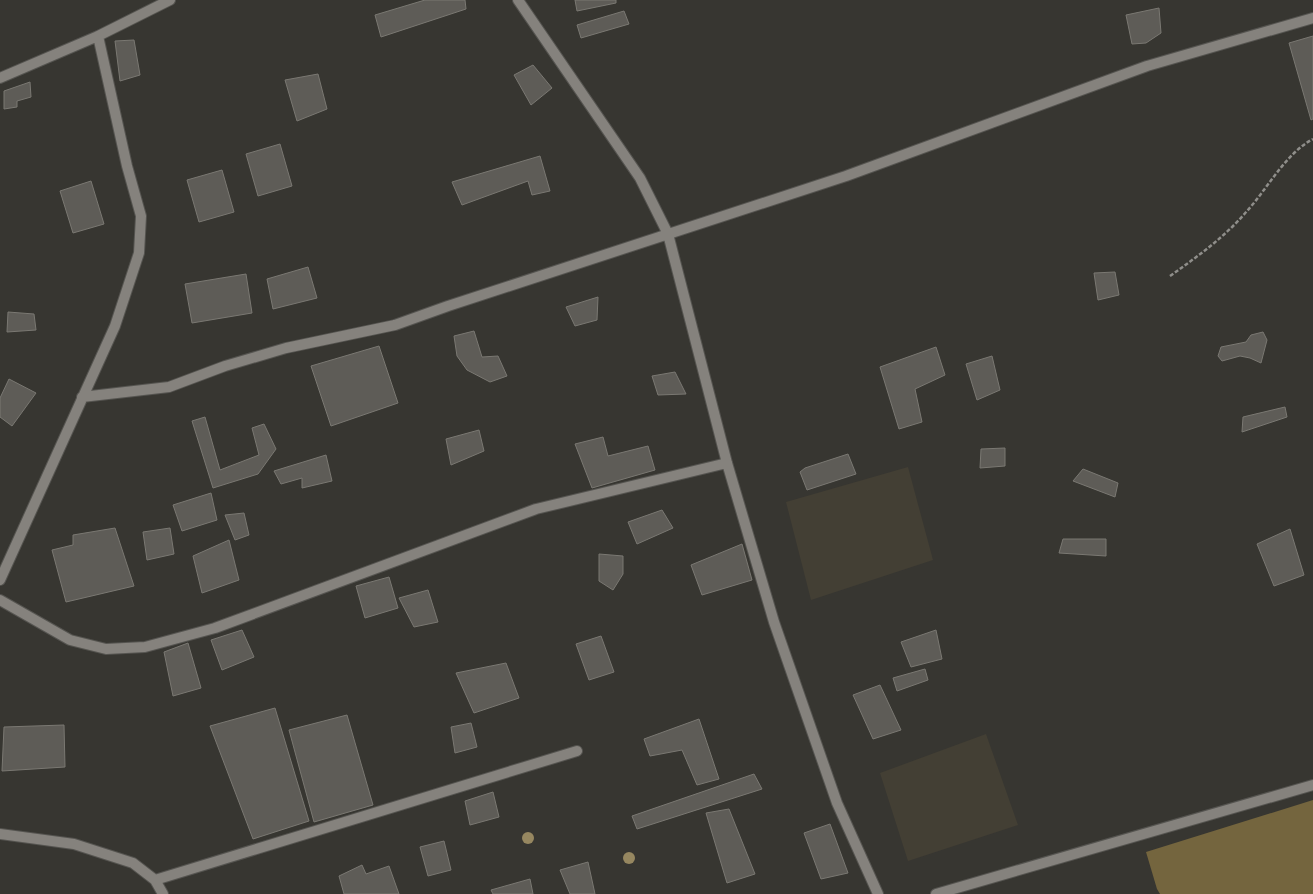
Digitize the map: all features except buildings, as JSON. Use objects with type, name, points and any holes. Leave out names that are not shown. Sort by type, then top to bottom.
[{"type":"street","points":[[0,78],[98,36],[170,0]]},
{"type":"street","points":[[518,0],[640,178],[668,234],[727,463],[774,622],[837,803],[878,894]]},
{"type":"street","points":[[82,396],[169,387],[225,366],[286,348],[395,325],[448,306],[846,176],[1147,66],[1313,18]]},
{"type":"street","points":[[0,580],[115,326],[139,253],[141,216],[98,36]]},
{"type":"street","points":[[0,600],[70,640],[106,649],[145,647],[215,628],[536,509],[727,463]]},
{"type":"street","points":[[155,880],[577,751]]},
{"type":"street","points":[[936,894],[1313,784]]},
{"type":"street","points":[[0,834],[74,844],[133,863],[155,880],[163,894]]},
{"type":"path","points":[[1170,276],[1203,253],[1230,230],[1288,160],[1313,139]]},
{"type":"shaded area","points":[[908,467],[933,560],[811,600],[786,502]]},
{"type":"shaded area","points":[[986,734],[1018,825],[908,861],[880,773]]},
{"type":"shaded area","points":[[1313,800],[1313,894],[1160,894],[1157,889],[1146,852]]}]
